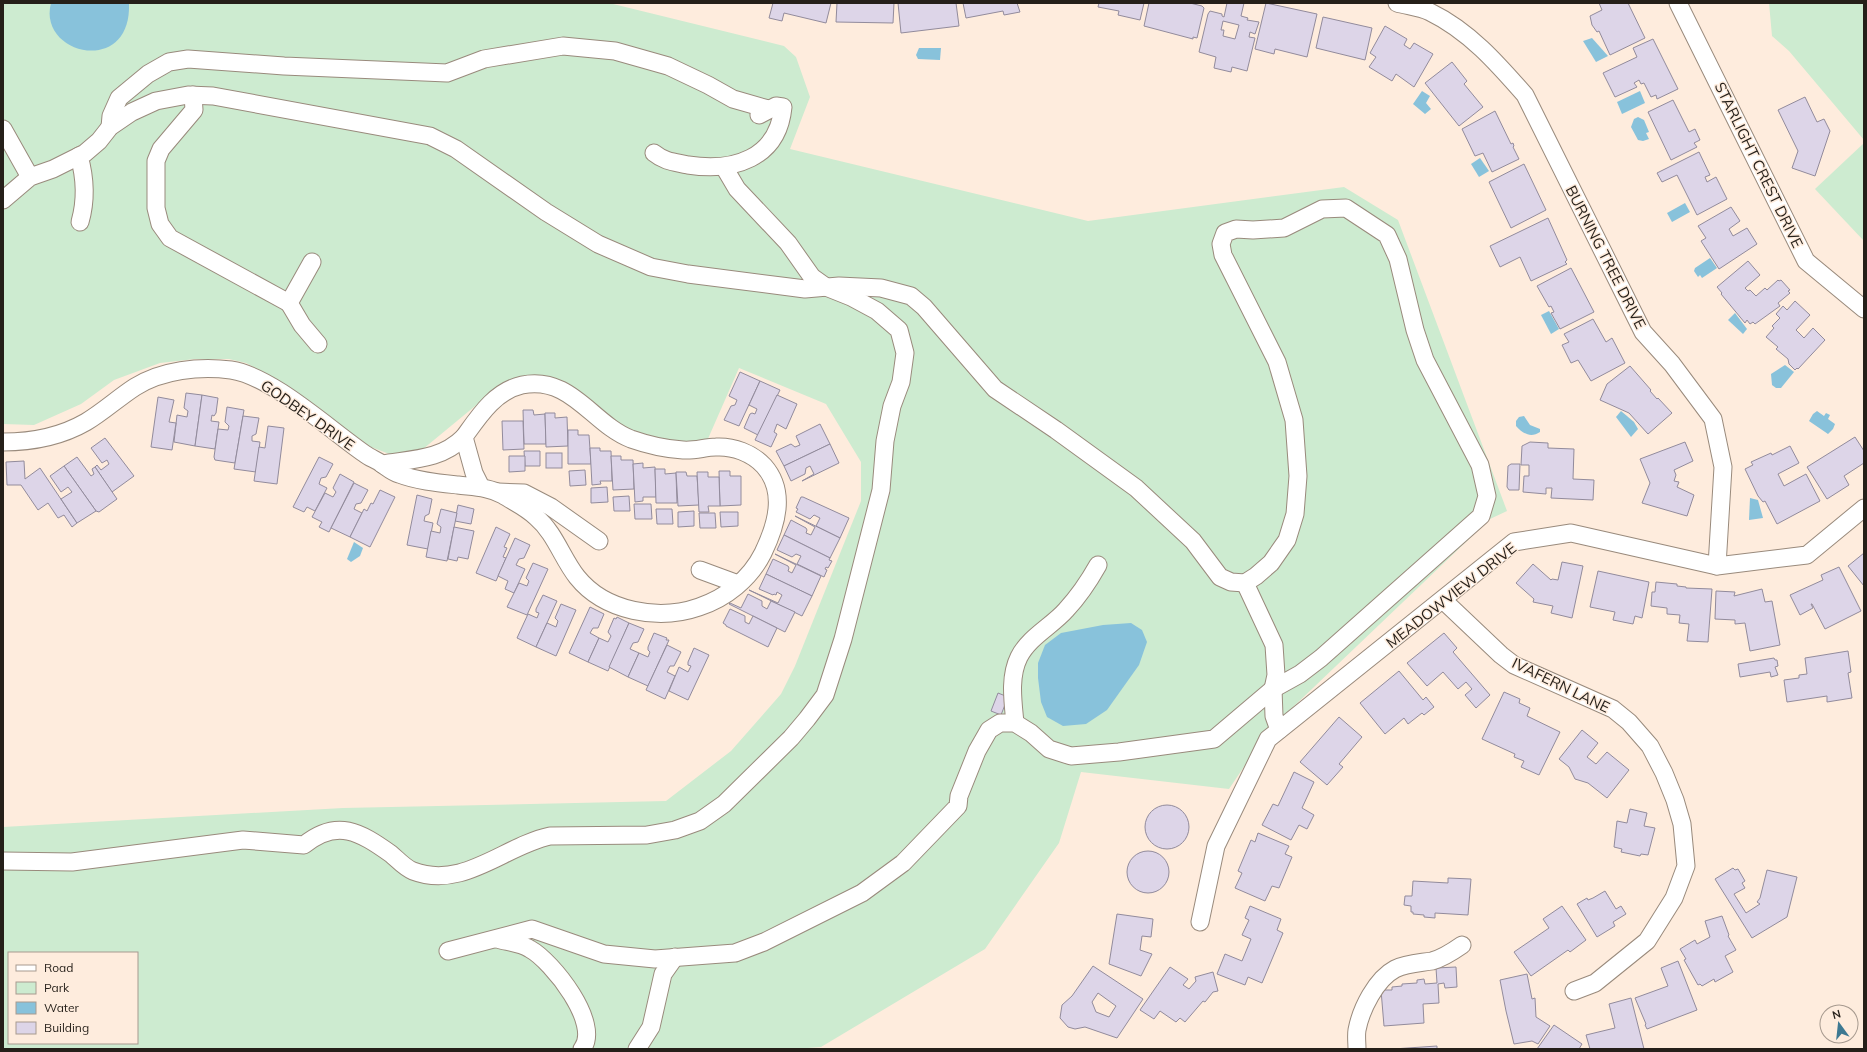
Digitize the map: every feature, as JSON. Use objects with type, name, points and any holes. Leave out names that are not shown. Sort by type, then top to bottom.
[{"type":"street","name":"BURNING TREE DRIVE","points":[[1397,3],[1429,11],[1467,34],[1498,64],[1525,95],[1643,332],[1672,364],[1713,419],[1724,467],[1718,566]]},
{"type":"street","name":"STARLIGHT CREST DRIVE","points":[[1678,3],[1806,261],[1864,309]]},
{"type":"street","points":[[110,127],[111,116],[119,98],[148,74],[169,62],[188,59],[284,66],[447,72],[484,59],[563,46],[615,51],[668,66],[762,113],[776,106],[783,107],[779,127],[768,146],[756,156],[724,167],[694,166],[663,160],[654,153]]},
{"type":"street","points":[[193,95],[194,110],[161,149],[156,161],[156,208],[160,224],[170,238],[289,303],[302,325],[318,344]]},
{"type":"street","points":[[3,200],[30,177],[53,169],[79,156],[99,141],[110,127],[132,112],[156,101],[193,95],[212,96],[430,136],[456,149],[546,212],[598,244],[651,267],[688,274],[805,289],[882,288],[911,296],[932,316],[995,388],[1136,488],[1193,541],[1220,577],[1231,582],[1245,583],[1271,563],[1287,540],[1295,514],[1298,476],[1295,427],[1277,362],[1223,255],[1221,244],[1225,233],[1236,229],[1254,230],[1284,228],[1322,209],[1346,208],[1387,236],[1398,259],[1415,330],[1425,360],[1480,465],[1487,496],[1481,516],[1321,658],[1300,674],[1273,689],[1214,739],[1119,752],[1071,756],[1049,749],[1031,733],[1015,723],[1000,722],[989,730],[977,751],[959,796],[958,806],[903,863],[862,893],[764,942],[735,953],[655,959],[604,954],[532,929],[448,951]]},
{"type":"street","points":[[3,129],[30,177]]},
{"type":"street","points":[[79,156],[82,168],[84,198],[80,222]]},
{"type":"street","points":[[3,861],[72,862],[243,840],[304,845],[317,834],[346,830],[361,835],[412,870],[432,875],[452,875],[475,869],[537,839],[550,836],[647,835],[675,830],[700,821],[724,804],[790,738],[824,695],[843,639],[881,490],[885,441],[892,406],[901,382],[905,353],[899,330],[877,310],[851,297],[826,288],[812,277],[788,243],[737,189],[724,167]]},
{"type":"street","points":[[289,303],[312,262]]},
{"type":"street","name":"GODBEY DRIVE","points":[[3,442],[33,440],[58,434],[87,422],[147,380],[178,372],[207,368],[234,371],[275,388],[369,458],[400,475],[438,482],[481,487],[498,492],[536,516],[548,530],[578,579],[604,599],[637,612],[672,614],[687,612],[714,602],[732,590],[759,560],[768,542],[778,510],[775,487],[766,468],[750,454],[734,449],[716,447],[698,450],[663,448],[634,440],[603,422],[570,393],[555,386],[522,385],[503,393],[487,406],[464,437],[454,447],[432,456],[382,464]]},
{"type":"street","points":[[464,437],[474,473],[481,487]]},
{"type":"street","points":[[498,492],[524,493],[551,507],[599,541]]},
{"type":"street","name":"MEADOWVIEW DRIVE","points":[[1200,922],[1216,846],[1268,739],[1514,542],[1571,533],[1718,566],[1807,555],[1864,508]]},
{"type":"street","points":[[1015,723],[1012,684],[1019,657],[1036,636],[1066,611],[1086,585],[1098,565]]},
{"type":"street","points":[[700,570],[738,584]]},
{"type":"street","points":[[1245,583],[1274,645],[1276,675],[1273,689],[1274,716],[1279,730]]},
{"type":"street","name":"IVAFERN LANE","points":[[1442,600],[1501,655],[1514,664],[1613,709],[1628,722],[1650,746],[1664,773],[1675,800],[1682,824],[1686,866],[1674,898],[1647,940],[1595,983],[1574,991]]},
{"type":"street","points":[[496,939],[530,948],[549,965],[574,996],[586,1030],[587,1037],[585,1045],[582,1049]]},
{"type":"street","points":[[1357,1049],[1357,1031],[1365,1008],[1382,980],[1395,969],[1413,963],[1433,960],[1449,954],[1462,945]]},
{"type":"street","points":[[637,1049],[651,1027],[663,974],[675,957]]},
{"type":"green space","points":[[3,3],[609,3],[784,46],[796,57],[810,97],[790,149],[1088,221],[1344,187],[1398,220],[1507,511],[1490,519],[1268,731],[1229,789],[1081,772],[1059,843],[985,949],[821,1047],[794,1049],[3,1049],[3,827],[343,808],[666,801],[731,751],[781,694],[795,666],[861,501],[861,462],[826,404],[739,368],[707,441],[674,443],[639,433],[622,426],[574,388],[525,377],[503,383],[417,454],[392,455],[371,447],[263,372],[246,363],[229,359],[195,359],[160,363],[114,380],[81,404],[34,425],[3,424]]},
{"type":"green space","points":[[1769,3],[1864,3],[1864,140],[1789,51],[1772,36]]},
{"type":"green space","points":[[1864,143],[1864,241],[1815,189]]},
{"type":"water","points":[[51,3],[129,3],[126,26],[116,42],[102,49],[86,50],[70,45],[58,35],[50,21]]},
{"type":"water","points":[[1592,38],[1608,56],[1596,62],[1583,41]]},
{"type":"water","points":[[919,48],[941,48],[940,60],[918,59],[916,55]]},
{"type":"water","points":[[1422,91],[1430,96],[1426,103],[1431,109],[1425,114],[1413,104]]},
{"type":"water","points":[[1640,91],[1645,103],[1622,114],[1617,102]]},
{"type":"water","points":[[1638,117],[1644,120],[1649,132],[1646,133],[1649,139],[1643,141],[1638,140],[1631,127],[1634,119]]},
{"type":"water","points":[[1480,158],[1489,171],[1479,177],[1471,164]]},
{"type":"water","points":[[1685,203],[1690,212],[1672,222],[1667,213]]},
{"type":"water","points":[[1710,258],[1717,268],[1702,278],[1700,275],[1698,277],[1694,271],[1695,268]]},
{"type":"water","points":[[1549,311],[1559,329],[1551,334],[1541,315]]},
{"type":"water","points":[[1735,313],[1747,329],[1743,334],[1728,320]]},
{"type":"water","points":[[1785,365],[1794,372],[1781,388],[1776,388],[1772,385],[1771,374]]},
{"type":"water","points":[[1621,411],[1634,422],[1638,429],[1631,437],[1616,417]]},
{"type":"water","points":[[1817,411],[1824,416],[1826,413],[1830,415],[1828,419],[1835,424],[1833,429],[1828,434],[1809,421],[1813,414]]},
{"type":"water","points":[[1524,416],[1530,425],[1540,429],[1540,432],[1530,435],[1524,433],[1516,426],[1516,421],[1519,417]]},
{"type":"water","points":[[1750,498],[1758,500],[1763,518],[1749,520]]},
{"type":"water","points":[[354,542],[363,548],[360,556],[351,562],[347,559]]},
{"type":"water","points":[[1131,623],[1142,630],[1147,642],[1139,665],[1107,710],[1086,724],[1063,726],[1047,717],[1041,702],[1038,678],[1038,663],[1045,645],[1061,633],[1103,625]]},
{"type":"building","points":[[773,3],[831,3],[826,23],[784,13],[782,21],[769,18]]},
{"type":"building","points":[[837,3],[894,3],[893,23],[836,22]]},
{"type":"building","points":[[898,3],[956,3],[959,26],[901,33]]},
{"type":"building","points":[[963,3],[1017,3],[1020,12],[1004,15],[1003,11],[966,18]]},
{"type":"building","points":[[1099,3],[1144,3],[1140,20],[1118,15],[1119,11],[1098,7]]},
{"type":"building","points":[[1149,3],[1190,3],[1202,6],[1204,8],[1197,38],[1193,37],[1193,39],[1144,26]]},
{"type":"building","points":[[1227,3],[1244,3],[1241,16],[1248,18],[1247,20],[1259,22],[1255,34],[1250,32],[1249,37],[1255,38],[1247,71],[1232,67],[1231,72],[1214,68],[1216,57],[1199,52],[1210,11],[1222,14],[1224,17]],"holes":[[[1223,21],[1239,25],[1235,39],[1223,36],[1224,30],[1221,30]]]},
{"type":"building","points":[[1266,3],[1317,14],[1307,57],[1275,49],[1274,54],[1255,49]]},
{"type":"building","points":[[1599,3],[1628,3],[1645,38],[1610,55],[1599,31],[1597,32],[1592,25],[1590,16],[1602,10]]},
{"type":"building","points":[[1323,17],[1372,28],[1365,60],[1316,48]]},
{"type":"building","points":[[1385,26],[1407,39],[1404,45],[1410,49],[1414,43],[1433,54],[1414,87],[1396,74],[1392,81],[1369,67],[1376,57],[1370,53]]},
{"type":"building","points":[[1653,39],[1678,89],[1657,99],[1656,95],[1651,97],[1644,83],[1641,84],[1639,80],[1634,83],[1637,87],[1615,97],[1603,73],[1637,57],[1633,48]]},
{"type":"building","points":[[1452,62],[1467,81],[1464,84],[1483,107],[1459,126],[1425,83]]},
{"type":"building","points":[[1805,97],[1817,122],[1824,119],[1830,131],[1815,176],[1792,168],[1798,151],[1778,110]]},
{"type":"building","points":[[1673,100],[1689,132],[1695,129],[1700,140],[1694,143],[1697,147],[1671,160],[1648,112]]},
{"type":"building","points":[[1495,111],[1511,144],[1513,143],[1513,147],[1519,159],[1492,172],[1483,153],[1475,156],[1462,129]]},
{"type":"building","points":[[1699,152],[1710,175],[1705,177],[1707,182],[1716,177],[1727,199],[1697,215],[1677,175],[1662,182],[1657,173]]},
{"type":"building","points":[[1524,164],[1546,210],[1511,228],[1489,182]]},
{"type":"building","points":[[1731,207],[1740,221],[1729,229],[1733,236],[1747,228],[1757,244],[1719,269],[1701,241],[1706,238],[1698,226]]},
{"type":"building","points":[[1548,218],[1567,260],[1565,262],[1567,264],[1531,281],[1520,257],[1500,267],[1490,246]]},
{"type":"building","points":[[1748,261],[1760,275],[1745,288],[1748,291],[1750,290],[1756,296],[1765,288],[1767,290],[1778,280],[1781,280],[1790,290],[1788,291],[1790,293],[1778,303],[1780,306],[1755,324],[1753,322],[1750,324],[1747,320],[1745,323],[1717,287]]},
{"type":"building","points":[[1571,268],[1594,312],[1560,329],[1551,313],[1554,312],[1551,306],[1549,307],[1537,286]]},
{"type":"building","points":[[1795,301],[1810,315],[1796,330],[1804,338],[1813,328],[1825,340],[1798,369],[1797,368],[1795,370],[1789,364],[1788,359],[1776,349],[1778,347],[1766,337],[1774,328],[1772,326],[1780,318],[1776,314],[1783,306],[1787,310]]},
{"type":"building","points":[[1593,319],[1606,342],[1612,338],[1625,363],[1591,381],[1578,360],[1571,363],[1562,345],[1569,342],[1564,334]]},
{"type":"building","points":[[1630,366],[1657,399],[1658,398],[1672,413],[1648,434],[1629,413],[1600,400],[1607,384]]},
{"type":"building","points":[[740,372],[760,381],[739,426],[724,420],[731,406],[735,405],[737,400],[729,396]]},
{"type":"building","points":[[760,381],[780,390],[758,435],[744,428],[750,414],[755,414],[757,409],[749,405]]},
{"type":"building","points":[[186,393],[202,395],[195,446],[174,442],[177,415],[187,417],[188,411],[184,408]]},
{"type":"building","points":[[202,395],[218,398],[216,413],[214,416],[212,415],[211,421],[219,422],[215,449],[195,446]]},
{"type":"building","points":[[777,395],[797,404],[786,429],[777,424],[774,432],[777,434],[771,447],[755,440]]},
{"type":"building","points":[[158,397],[174,400],[169,422],[176,423],[172,450],[151,447]]},
{"type":"building","points":[[227,407],[244,410],[235,463],[215,460],[214,457],[218,429],[228,430],[229,426],[225,422]]},
{"type":"building","points":[[523,410],[533,410],[534,415],[545,414],[546,444],[524,444]]},
{"type":"building","points":[[545,413],[555,413],[555,418],[567,417],[568,446],[546,447]]},
{"type":"building","points":[[243,416],[259,418],[256,434],[252,436],[252,441],[260,442],[256,472],[234,469]]},
{"type":"building","points":[[502,421],[523,421],[524,449],[503,450]]},
{"type":"building","points":[[820,424],[830,444],[784,466],[776,451],[791,444],[795,447],[800,445],[796,436]]},
{"type":"building","points":[[268,426],[284,428],[277,484],[254,481],[259,447],[265,448]]},
{"type":"building","points":[[568,430],[578,430],[578,435],[589,435],[591,464],[568,464]]},
{"type":"building","points":[[1855,437],[1864,451],[1864,463],[1844,476],[1849,485],[1827,499],[1807,467]]},
{"type":"building","points":[[105,438],[134,476],[112,492],[95,467],[97,465],[101,470],[109,464],[107,460],[102,463],[91,448]]},
{"type":"building","points":[[1530,442],[1548,443],[1548,448],[1574,449],[1573,479],[1594,480],[1593,500],[1551,498],[1552,488],[1546,488],[1546,494],[1523,492],[1524,476],[1529,476],[1529,465],[1521,465],[1522,446]]},
{"type":"building","points":[[1685,442],[1693,461],[1674,470],[1676,475],[1674,481],[1679,482],[1677,487],[1694,495],[1687,516],[1642,503],[1650,483],[1640,459]]},
{"type":"building","points":[[830,444],[839,463],[802,481],[814,474],[810,466],[806,468],[805,474],[791,481],[784,466]]},
{"type":"building","points":[[1790,446],[1799,463],[1778,474],[1784,486],[1806,474],[1820,501],[1777,524],[1765,501],[1763,502],[1758,496],[1745,469],[1753,465],[1751,462],[1771,453],[1772,455]]},
{"type":"building","points":[[590,448],[600,448],[600,451],[611,451],[612,481],[600,481],[601,484],[592,485]]},
{"type":"building","points":[[524,451],[540,451],[540,466],[525,466]]},
{"type":"building","points":[[546,453],[562,453],[562,468],[546,468]]},
{"type":"building","points":[[509,456],[525,456],[525,471],[509,472]]},
{"type":"building","points":[[611,456],[621,456],[621,460],[633,460],[634,489],[613,490]]},
{"type":"building","points":[[77,457],[91,476],[94,474],[92,469],[95,467],[117,499],[99,512],[96,511],[64,466]]},
{"type":"building","points":[[319,457],[333,464],[326,477],[321,478],[319,484],[327,488],[315,511],[307,507],[304,512],[293,507]]},
{"type":"building","points":[[24,461],[25,479],[40,468],[77,523],[72,527],[64,515],[58,518],[48,503],[38,510],[21,485],[7,485],[6,462]]},
{"type":"building","points":[[643,463],[643,468],[655,467],[656,497],[643,497],[643,501],[635,502],[633,464]]},
{"type":"building","points":[[1511,464],[1520,464],[1519,490],[1509,490],[1507,487],[1508,466]]},
{"type":"building","points":[[64,466],[96,511],[77,523],[61,499],[72,492],[68,487],[61,492],[50,476]]},
{"type":"building","points":[[655,469],[665,469],[665,474],[676,473],[677,503],[656,503]]},
{"type":"building","points":[[585,470],[586,485],[570,486],[569,471]]},
{"type":"building","points":[[719,471],[730,471],[730,476],[741,476],[741,505],[720,506]]},
{"type":"building","points":[[676,472],[686,472],[687,476],[697,476],[699,505],[678,506]]},
{"type":"building","points":[[697,472],[708,472],[708,477],[719,477],[720,506],[708,506],[709,512],[699,512]]},
{"type":"building","points":[[340,474],[354,482],[329,532],[319,527],[322,522],[312,517],[325,493],[333,497],[336,492],[333,488]]},
{"type":"building","points":[[354,483],[368,490],[361,503],[356,504],[354,509],[362,513],[350,537],[331,528]]},
{"type":"building","points":[[607,487],[608,502],[591,503],[591,488]]},
{"type":"building","points":[[380,490],[395,497],[370,547],[350,537],[364,509],[367,511],[371,503],[373,504]]},
{"type":"building","points":[[417,495],[432,499],[429,514],[425,516],[424,521],[433,523],[428,549],[407,545]]},
{"type":"building","points":[[629,496],[630,511],[614,511],[613,497]]},
{"type":"building","points":[[801,497],[849,518],[840,538],[816,526],[820,518],[814,515],[810,519],[796,512],[798,509],[796,508]]},
{"type":"building","points":[[634,504],[651,504],[652,519],[635,519]]},
{"type":"building","points":[[458,505],[474,509],[471,524],[455,521]]},
{"type":"building","points":[[441,509],[457,513],[447,561],[426,557],[431,531],[440,533],[441,527],[437,524]]},
{"type":"building","points":[[656,509],[672,509],[673,524],[657,524]]},
{"type":"building","points":[[694,511],[694,526],[678,527],[678,512]]},
{"type":"building","points":[[720,512],[738,512],[738,526],[721,527]]},
{"type":"building","points":[[699,513],[715,513],[716,528],[700,528]]},
{"type":"building","points":[[795,516],[840,538],[830,558],[784,535],[791,520],[806,528],[806,533],[811,535],[815,527]]},
{"type":"building","points":[[454,527],[474,531],[468,559],[458,557],[457,561],[448,559]]},
{"type":"building","points":[[496,527],[510,534],[504,547],[507,548],[503,557],[506,558],[496,581],[476,573]]},
{"type":"building","points":[[784,535],[830,558],[829,560],[832,561],[828,568],[826,567],[825,569],[827,570],[824,577],[797,564],[801,556],[796,554],[792,557],[777,550]]},
{"type":"building","points":[[515,538],[530,545],[524,558],[519,559],[516,565],[525,569],[514,593],[505,589],[508,581],[498,576]]},
{"type":"building","points":[[1864,553],[1864,586],[1848,566]]},
{"type":"building","points":[[775,554],[821,576],[812,596],[766,574],[773,559],[788,566],[788,571],[792,573],[796,565]]},
{"type":"building","points":[[1562,562],[1583,566],[1572,618],[1551,613],[1553,606],[1533,602],[1534,599],[1516,583],[1533,564],[1551,580],[1558,580]]},
{"type":"building","points":[[533,563],[548,569],[527,615],[507,607],[519,583],[527,586],[529,581],[526,578]]},
{"type":"building","points":[[1839,567],[1861,611],[1825,629],[1812,604],[1813,608],[1800,615],[1790,595],[1823,580],[1821,575]]},
{"type":"building","points":[[1598,571],[1649,582],[1642,618],[1635,616],[1633,624],[1613,620],[1615,612],[1590,607]]},
{"type":"building","points":[[766,574],[812,596],[802,616],[749,590],[778,603],[782,595],[777,592],[776,595],[773,595],[759,589]]},
{"type":"building","points":[[1656,582],[1677,584],[1677,586],[1686,588],[1712,589],[1708,642],[1687,641],[1689,624],[1679,623],[1680,615],[1667,614],[1667,608],[1651,606],[1652,592],[1655,592]]},
{"type":"building","points":[[1762,589],[1765,602],[1772,601],[1780,645],[1750,651],[1745,623],[1735,624],[1735,620],[1715,619],[1716,591],[1735,592],[1734,596]]},
{"type":"building","points":[[748,594],[762,601],[762,606],[767,609],[771,601],[795,612],[785,632],[729,604],[730,603],[741,608]]},
{"type":"building","points":[[543,595],[557,601],[536,647],[517,638],[528,614],[537,618],[539,613],[536,612],[536,609]]},
{"type":"building","points":[[561,604],[576,610],[556,656],[536,647],[547,623],[556,627],[558,621],[555,618]]},
{"type":"building","points":[[590,607],[604,614],[598,628],[593,628],[590,633],[599,638],[588,662],[569,653]]},
{"type":"building","points":[[730,609],[745,616],[745,622],[749,624],[753,616],[777,628],[768,647],[726,626],[723,623]]},
{"type":"building","points":[[617,617],[629,623],[608,671],[588,662],[599,638],[608,642],[611,636],[608,632],[614,618],[616,619]]},
{"type":"building","points":[[629,623],[644,629],[638,642],[633,643],[630,649],[639,653],[628,677],[609,667]]},
{"type":"building","points":[[654,633],[667,638],[666,640],[669,640],[648,686],[628,677],[639,653],[648,657],[650,652],[648,647]]},
{"type":"building","points":[[1444,633],[1457,648],[1453,652],[1490,695],[1476,708],[1465,695],[1472,689],[1466,682],[1458,689],[1443,672],[1427,686],[1407,663]]},
{"type":"building","points":[[667,645],[681,652],[674,666],[670,666],[667,672],[675,676],[665,699],[646,690]]},
{"type":"building","points":[[694,648],[709,655],[688,700],[669,691],[679,667],[688,672],[691,666],[688,665],[688,662]]},
{"type":"building","points":[[1848,651],[1851,672],[1848,673],[1852,698],[1827,702],[1827,696],[1787,702],[1784,680],[1799,678],[1799,675],[1807,674],[1805,658]]},
{"type":"building","points":[[1774,658],[1777,660],[1778,666],[1775,667],[1778,675],[1771,677],[1770,672],[1740,677],[1738,664]]},
{"type":"building","points":[[1399,671],[1423,700],[1426,697],[1434,707],[1424,715],[1422,713],[1408,724],[1404,718],[1385,734],[1360,703]]},
{"type":"building","points":[[1504,692],[1520,699],[1519,703],[1530,708],[1527,716],[1560,732],[1539,775],[1521,767],[1524,761],[1514,757],[1515,754],[1482,739]]},
{"type":"building","points":[[998,693],[1008,697],[1001,715],[991,711]]},
{"type":"building","points":[[1339,717],[1362,737],[1339,764],[1343,767],[1327,785],[1300,762]]},
{"type":"building","points":[[1582,730],[1598,743],[1587,757],[1596,764],[1607,752],[1629,770],[1607,798],[1588,783],[1575,779],[1569,767],[1559,759]]},
{"type":"building","points":[[1294,772],[1314,782],[1302,808],[1314,815],[1307,829],[1299,825],[1291,840],[1262,825],[1273,804],[1278,806]]},
{"type":"building","points":[[1163,805],[1171,805],[1183,811],[1189,823],[1189,831],[1183,843],[1171,849],[1163,849],[1151,843],[1145,831],[1145,823],[1151,811]]},
{"type":"building","points":[[1630,809],[1647,813],[1644,826],[1655,828],[1648,855],[1641,854],[1640,856],[1621,852],[1622,849],[1614,847],[1617,821],[1627,823]]},
{"type":"building","points":[[1258,833],[1289,846],[1285,854],[1292,857],[1279,888],[1272,886],[1265,901],[1235,888],[1242,873],[1238,871],[1251,840],[1255,842]]},
{"type":"building","points":[[1144,851],[1152,851],[1160,854],[1166,860],[1169,872],[1166,884],[1160,890],[1152,893],[1144,893],[1136,890],[1130,884],[1127,876],[1127,868],[1130,860],[1136,854]]},
{"type":"building","points":[[1733,868],[1735,870],[1738,869],[1745,881],[1742,883],[1745,888],[1734,894],[1746,913],[1760,904],[1757,902],[1760,898],[1767,870],[1797,877],[1787,917],[1752,938],[1715,879]]},
{"type":"building","points":[[1448,878],[1471,879],[1468,915],[1435,913],[1435,918],[1424,917],[1424,915],[1413,914],[1413,912],[1411,912],[1411,906],[1404,905],[1405,896],[1412,896],[1413,881],[1448,883]]},
{"type":"building","points":[[1605,891],[1616,909],[1621,906],[1626,914],[1613,922],[1615,926],[1597,937],[1577,904],[1587,898],[1588,900],[1593,898]]},
{"type":"building","points":[[1250,906],[1281,919],[1277,930],[1283,933],[1262,983],[1248,977],[1245,985],[1217,974],[1225,954],[1242,961],[1251,939],[1242,935],[1249,920],[1245,918]]},
{"type":"building","points":[[1562,906],[1586,940],[1570,952],[1568,950],[1531,976],[1514,952],[1549,928],[1543,919]]},
{"type":"building","points":[[1117,914],[1153,919],[1151,937],[1142,936],[1140,950],[1152,954],[1141,976],[1109,964]]},
{"type":"building","points":[[1722,916],[1729,935],[1728,936],[1736,950],[1725,956],[1733,972],[1715,982],[1714,979],[1702,986],[1700,984],[1698,985],[1684,960],[1686,959],[1680,949],[1695,940],[1697,944],[1710,937],[1705,921]]},
{"type":"building","points":[[1678,961],[1697,1010],[1647,1029],[1635,998],[1668,986],[1661,968]]},
{"type":"building","points":[[1093,966],[1143,999],[1117,1038],[1085,1027],[1075,1029],[1068,1027],[1060,1018],[1062,1005],[1072,996]],"holes":[[[1098,993],[1116,1006],[1109,1017],[1096,1012],[1092,1002]]]},
{"type":"building","points":[[1170,967],[1188,979],[1183,985],[1189,989],[1196,981],[1195,977],[1213,972],[1218,991],[1213,992],[1205,1002],[1203,1001],[1185,1022],[1180,1018],[1176,1022],[1160,1011],[1154,1019],[1140,1010]]},
{"type":"building","points":[[1456,967],[1457,987],[1445,988],[1444,983],[1438,984],[1439,1003],[1423,1004],[1424,1023],[1384,1026],[1381,990],[1392,990],[1392,987],[1402,986],[1402,984],[1417,983],[1417,980],[1424,979],[1425,984],[1437,983],[1436,968]]},
{"type":"building","points":[[1527,974],[1532,999],[1535,998],[1536,1017],[1550,1026],[1538,1044],[1532,1041],[1514,1044],[1500,980]]},
{"type":"building","points":[[1631,998],[1644,1049],[1590,1049],[1586,1035],[1615,1028],[1609,1004]]},
{"type":"building","points":[[1554,1025],[1582,1044],[1579,1049],[1537,1049]]},
{"type":"building","points":[[1437,1046],[1437,1049],[1393,1049]]}]
